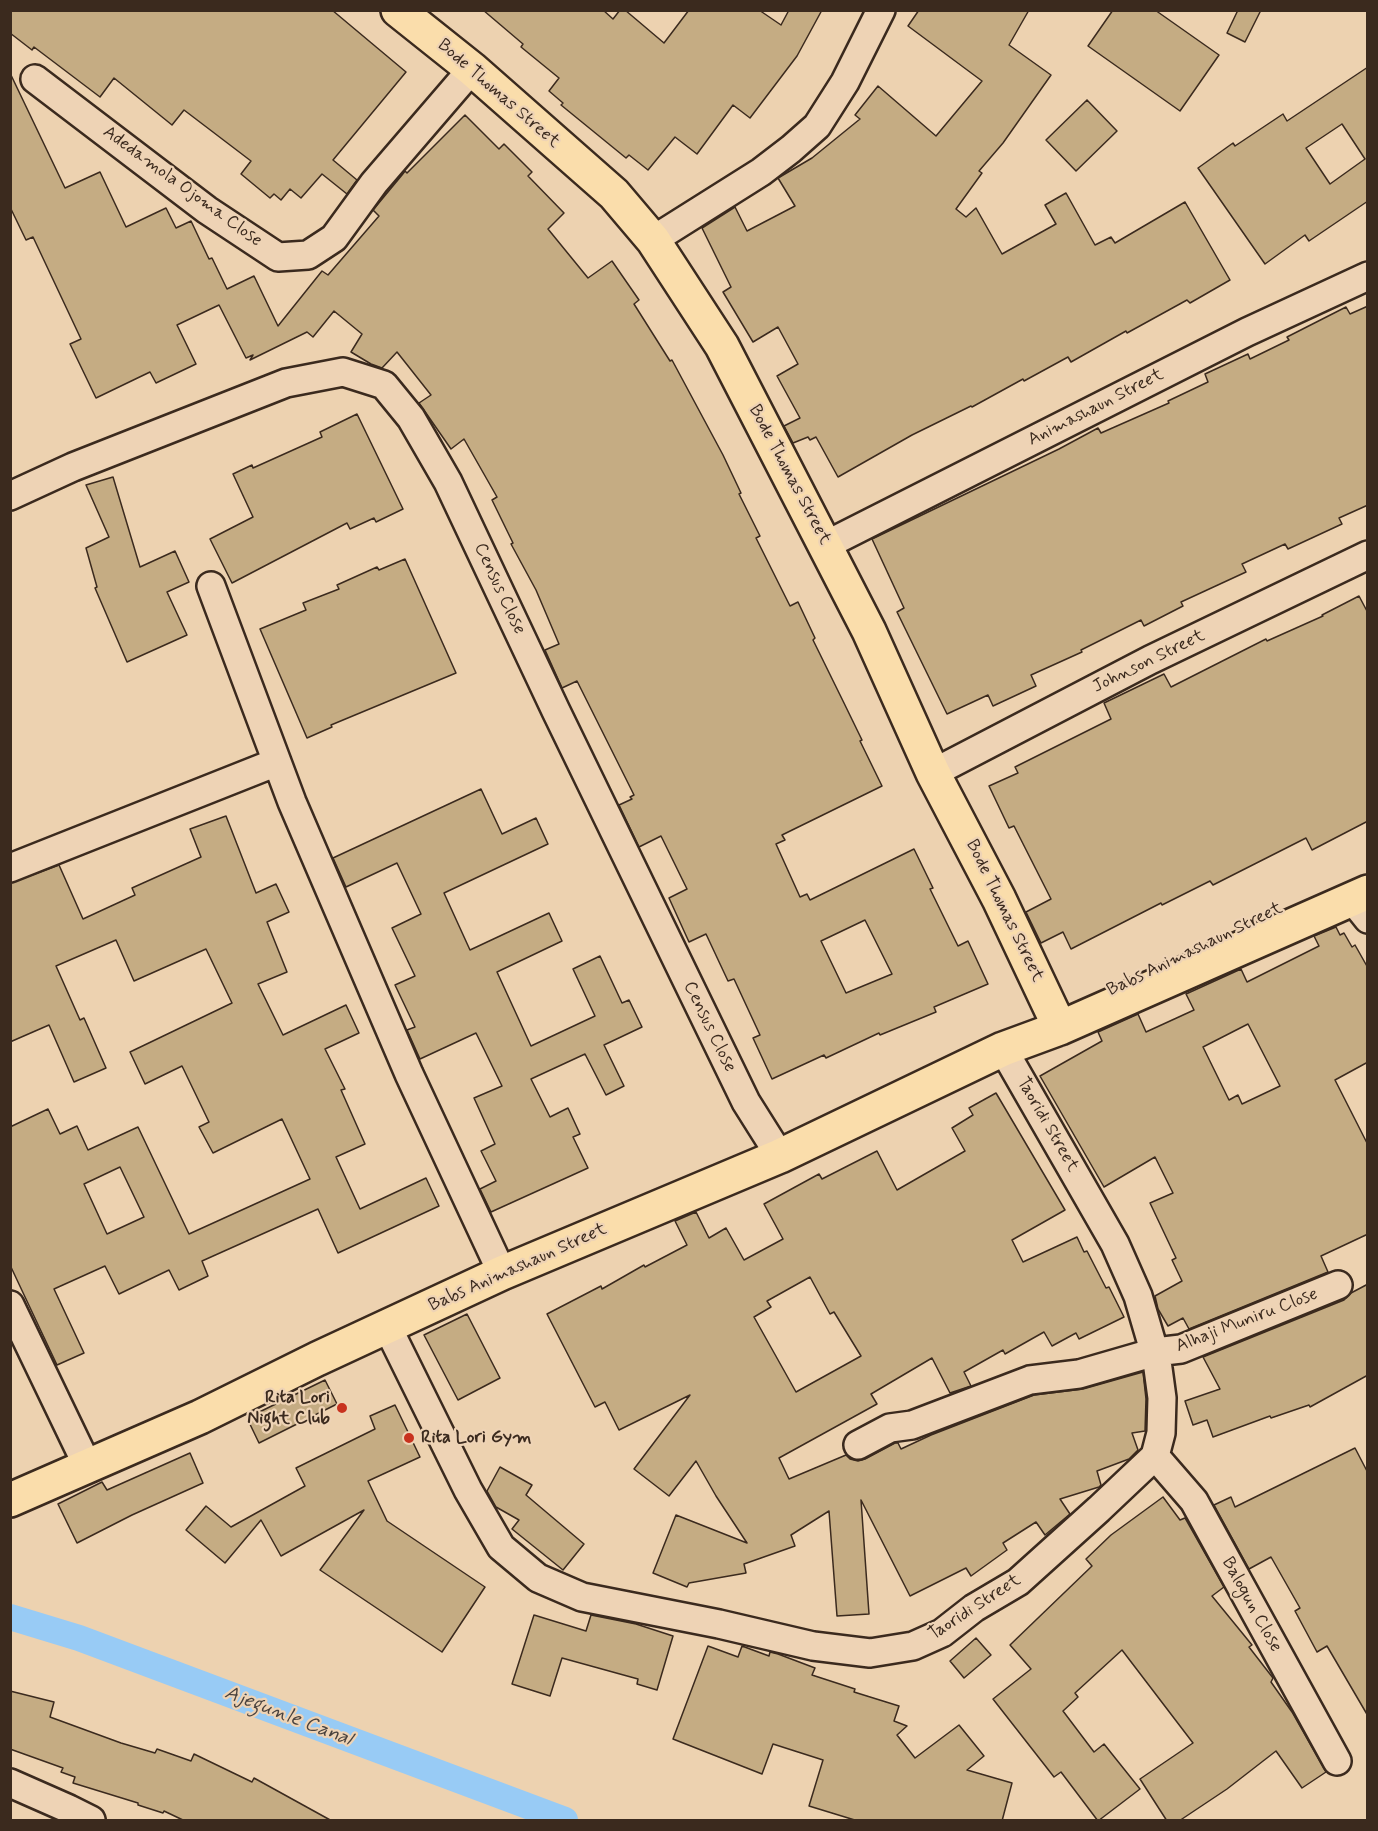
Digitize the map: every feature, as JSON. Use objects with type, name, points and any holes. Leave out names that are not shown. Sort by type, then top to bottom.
[{"type":"main road","name":"Bode Thomas Street","points":[[398,10],[472,69],[614,194],[652,240],[722,346],[826,545],[869,632],[933,773],[999,899],[1058,1023]]},
{"type":"main road","name":"Babs Animashaun Street","points":[[10,1500],[200,1417],[502,1273],[780,1156],[1016,1045],[1368,868]]},
{"type":"main road","name":"Babs Animashaun Street","points":[[1058,1023],[1362,903]]},
{"type":"street","points":[[652,240],[761,172],[817,126],[845,82],[881,10]]},
{"type":"street","name":"Adedamola Ojoma Close","points":[[35,80],[207,210],[278,257],[308,255],[334,238],[374,183],[472,69]]},
{"type":"street","name":"Animashaun Street","points":[[826,545],[1247,332],[1368,276]]},
{"type":"street","name":"Census Close","points":[[10,496],[93,459],[286,383],[343,372],[384,386],[411,418],[448,482],[556,711],[746,1102],[780,1156]]},
{"type":"street","name":"Johnson Street","points":[[933,773],[1150,660],[1368,555]]},
{"type":"street","points":[[212,586],[292,802],[409,1074],[502,1273]]},
{"type":"street","points":[[10,868],[277,762]]},
{"type":"street","name":"Taoridi Street","points":[[388,1328],[468,1490],[501,1547],[538,1578],[582,1597],[719,1624],[813,1646],[870,1653],[913,1646],[942,1634],[974,1608],[1017,1582],[1155,1456],[1161,1433],[1162,1398],[1155,1352],[1138,1296],[1115,1244],[1016,1045]]},
{"type":"street","name":"Alhaji Muniru Close","points":[[858,1445],[890,1428],[912,1425],[1030,1380],[1079,1374],[1155,1352],[1181,1349],[1338,1285]]},
{"type":"street","points":[[10,1305],[88,1467]]},
{"type":"street","name":"Balogun Close","points":[[1155,1456],[1194,1501],[1337,1761]]},
{"type":"street","points":[[10,1783],[91,1821]]},
{"type":"building","points":[[10,10],[332,10],[406,72],[333,160],[357,180],[347,194],[322,174],[301,198],[290,189],[281,200],[274,194],[270,198],[241,174],[251,161],[184,110],[172,125],[114,78],[100,97],[34,47],[32,50],[10,33]]},
{"type":"building","points":[[483,10],[603,10],[613,19],[620,10],[625,10],[664,43],[689,10],[759,10],[781,25],[789,10],[822,10],[797,56],[750,118],[733,105],[697,154],[675,137],[648,170],[629,155],[626,158],[561,105],[563,103],[549,91],[559,78],[521,47],[523,44]]},
{"type":"building","points":[[919,10],[1029,10],[1009,45],[1051,75],[1003,143],[979,171],[982,173],[956,209],[966,217],[976,208],[1002,254],[1056,224],[1045,205],[1066,193],[1095,245],[1111,237],[1115,243],[1185,202],[1230,280],[1190,303],[1187,300],[1127,333],[1126,331],[1071,362],[1068,357],[1024,381],[1023,379],[972,407],[912,435],[838,477],[816,437],[810,440],[808,437],[793,443],[784,426],[800,418],[777,376],[798,364],[778,327],[753,342],[723,292],[731,287],[702,228],[735,207],[747,231],[795,206],[778,178],[812,158],[860,119],[855,115],[878,86],[936,136],[982,81],[908,26]]},
{"type":"building","points":[[1113,10],[1155,10],[1219,55],[1180,111],[1088,46]]},
{"type":"building","points":[[1238,10],[1261,10],[1245,42],[1227,33]]},
{"type":"building","points":[[1368,67],[1368,201],[1309,241],[1305,235],[1265,264],[1198,168],[1233,143],[1235,146],[1283,114],[1287,121]],"holes":[[[1342,124],[1365,159],[1330,184],[1306,148]]]},
{"type":"building","points":[[10,73],[65,188],[100,172],[126,227],[166,208],[176,228],[191,221],[209,259],[212,258],[227,289],[254,276],[278,326],[322,271],[328,275],[379,216],[373,210],[405,171],[407,173],[465,115],[499,149],[504,144],[532,172],[528,176],[564,213],[548,229],[588,278],[612,261],[639,300],[634,304],[670,361],[672,360],[723,455],[760,536],[756,538],[790,606],[798,602],[815,638],[813,640],[882,786],[782,835],[785,840],[776,844],[800,897],[807,894],[810,900],[914,849],[933,888],[930,889],[958,946],[968,941],[988,984],[934,1007],[936,1012],[880,1035],[879,1033],[826,1058],[824,1055],[772,1079],[753,1038],[760,1035],[734,979],[728,981],[706,934],[689,942],[669,898],[687,889],[661,836],[639,847],[619,805],[632,799],[630,797],[634,795],[577,681],[562,688],[545,650],[559,644],[536,590],[511,544],[513,543],[492,500],[497,497],[464,439],[451,449],[419,403],[431,395],[397,352],[382,368],[351,352],[362,334],[334,311],[313,337],[307,332],[250,360],[253,355],[246,358],[219,305],[177,325],[196,364],[156,383],[150,372],[96,398],[70,344],[81,339],[33,237],[26,240],[10,207]],"holes":[[[865,920],[892,974],[846,993],[821,941]]]},
{"type":"building","points":[[1087,100],[1117,131],[1076,171],[1046,140]]},
{"type":"building","points":[[1368,306],[1368,505],[1339,518],[1342,524],[1288,549],[1285,544],[1242,564],[1246,572],[1181,602],[1183,606],[1144,626],[1141,620],[1081,650],[1082,652],[1031,675],[1036,686],[993,706],[988,695],[947,714],[897,612],[904,608],[872,539],[1098,428],[1101,433],[1169,403],[1168,401],[1208,382],[1205,374],[1248,354],[1250,359],[1289,340],[1287,337],[1346,307],[1350,314]]},
{"type":"building","points":[[357,414],[403,509],[376,522],[374,518],[350,529],[347,523],[232,583],[210,539],[253,517],[233,474],[252,465],[253,468],[322,437],[320,432]]},
{"type":"building","points":[[113,477],[140,567],[175,551],[189,582],[167,592],[187,635],[127,662],[95,588],[97,587],[86,548],[109,537],[86,485]]},
{"type":"building","points":[[405,559],[456,673],[331,725],[332,727],[307,738],[260,629],[306,610],[303,603],[339,589],[337,585],[377,567],[379,570]]},
{"type":"building","points":[[1359,596],[1368,613],[1368,821],[1312,850],[1306,838],[1213,885],[1210,881],[1162,905],[1161,903],[1071,949],[1063,932],[1041,943],[1026,912],[1051,899],[1014,826],[1009,828],[989,786],[1018,773],[1015,767],[1111,719],[1104,703],[1164,674],[1171,687],[1266,639],[1267,641],[1323,616]]},
{"type":"building","points":[[481,789],[502,834],[536,818],[548,844],[444,893],[470,950],[549,913],[562,941],[497,972],[531,1046],[595,1016],[573,969],[600,956],[622,1003],[629,1000],[642,1027],[604,1045],[624,1086],[606,1095],[585,1054],[531,1079],[550,1117],[568,1108],[580,1134],[573,1137],[588,1168],[491,1212],[480,1189],[496,1181],[481,1151],[495,1144],[474,1098],[502,1086],[476,1033],[420,1059],[407,1030],[415,1027],[395,985],[415,976],[392,928],[421,914],[397,863],[346,887],[333,858]]},
{"type":"building","points":[[226,816],[256,893],[276,884],[289,912],[267,922],[287,972],[258,984],[283,1035],[346,1005],[359,1033],[325,1049],[345,1089],[341,1090],[365,1144],[336,1157],[360,1209],[426,1178],[439,1206],[338,1253],[318,1209],[202,1261],[208,1276],[179,1290],[169,1270],[119,1294],[105,1266],[54,1289],[84,1353],[57,1365],[10,1265],[10,1127],[48,1109],[60,1134],[77,1126],[88,1150],[138,1127],[189,1234],[310,1179],[282,1119],[213,1153],[199,1127],[209,1122],[182,1066],[145,1084],[130,1052],[232,1003],[206,949],[134,981],[116,940],[56,966],[80,1020],[84,1018],[106,1068],[74,1082],[49,1025],[10,1042],[10,883],[59,865],[83,919],[135,895],[132,888],[201,857],[190,829]],"holes":[[[120,1167],[144,1217],[107,1234],[84,1184]]]},
{"type":"building","points":[[1336,927],[1340,935],[1344,933],[1352,947],[1355,945],[1368,968],[1368,1062],[1335,1080],[1368,1145],[1368,1234],[1321,1256],[1328,1272],[1189,1329],[1183,1318],[1168,1326],[1158,1309],[1155,1296],[1182,1281],[1172,1260],[1176,1258],[1150,1203],[1173,1193],[1155,1157],[1104,1187],[1040,1076],[1102,1041],[1098,1032],[1138,1014],[1146,1032],[1194,1010],[1186,994],[1241,969],[1247,982],[1319,946],[1314,936]],"holes":[[[1248,1024],[1280,1086],[1242,1104],[1238,1095],[1229,1100],[1203,1047]]]},
{"type":"building","points":[[996,1093],[1065,1210],[1012,1240],[1023,1262],[1077,1237],[1106,1288],[1109,1287],[1124,1317],[1079,1339],[1076,1333],[1052,1346],[1044,1332],[1005,1354],[1003,1350],[964,1372],[971,1386],[950,1393],[932,1358],[871,1394],[877,1404],[779,1458],[789,1479],[846,1455],[858,1461],[895,1443],[898,1443],[901,1449],[1034,1395],[1083,1389],[1143,1372],[1146,1399],[1145,1431],[1132,1433],[1138,1450],[1129,1459],[1097,1471],[1101,1485],[1099,1487],[1060,1499],[1070,1514],[1045,1535],[1036,1522],[1003,1543],[1007,1550],[971,1576],[966,1568],[910,1596],[861,1500],[869,1614],[837,1616],[829,1511],[791,1535],[795,1546],[744,1564],[746,1573],[689,1583],[687,1587],[653,1573],[676,1515],[747,1543],[696,1461],[669,1496],[634,1469],[690,1395],[619,1430],[605,1402],[595,1407],[547,1314],[601,1286],[602,1289],[644,1265],[645,1267],[687,1245],[675,1221],[696,1212],[709,1238],[726,1228],[744,1260],[783,1239],[764,1204],[819,1174],[822,1179],[877,1151],[897,1190],[965,1151],[952,1128],[973,1115],[969,1108]],"holes":[[[810,1277],[830,1314],[834,1312],[861,1356],[796,1392],[754,1317],[771,1307],[767,1301]]]},
{"type":"building","points":[[1368,1284],[1368,1375],[1310,1407],[1309,1405],[1271,1418],[1270,1416],[1213,1437],[1207,1420],[1193,1425],[1185,1401],[1220,1389],[1203,1357],[1344,1300],[1351,1293]]},
{"type":"building","points":[[467,1314],[500,1378],[458,1400],[424,1335]]},
{"type":"building","points":[[325,1380],[337,1404],[259,1443],[247,1418]]},
{"type":"building","points":[[395,1405],[420,1457],[368,1481],[387,1521],[485,1587],[442,1652],[320,1570],[364,1510],[281,1556],[261,1520],[225,1563],[186,1530],[206,1506],[231,1527],[305,1486],[296,1468],[375,1429],[370,1416]]},
{"type":"building","points":[[1355,1448],[1368,1473],[1368,1716],[1327,1646],[1317,1652],[1295,1611],[1300,1608],[1271,1557],[1249,1569],[1214,1505],[1231,1497],[1235,1507]]},
{"type":"building","points":[[190,1453],[203,1483],[77,1543],[58,1504],[102,1482],[107,1490]]},
{"type":"building","points":[[500,1467],[532,1485],[526,1495],[584,1544],[563,1570],[512,1529],[519,1520],[496,1507],[487,1491]]},
{"type":"building","points":[[1163,1497],[1180,1520],[1185,1518],[1224,1587],[1212,1596],[1252,1645],[1249,1647],[1273,1678],[1271,1682],[1292,1712],[1326,1772],[1302,1788],[1276,1751],[1227,1789],[1179,1821],[1167,1821],[1140,1779],[1193,1743],[1122,1650],[1075,1693],[1078,1697],[1063,1711],[1094,1752],[1104,1744],[1140,1789],[1098,1821],[1061,1772],[1054,1777],[993,1699],[1031,1669],[1010,1645],[1092,1566],[1086,1559],[1111,1535]]},
{"type":"building","points":[[534,1615],[586,1631],[591,1615],[636,1624],[673,1636],[657,1690],[637,1684],[638,1679],[562,1658],[550,1696],[512,1684]]},
{"type":"building","points":[[976,1638],[991,1655],[964,1678],[950,1661]]},
{"type":"building","points":[[708,1646],[738,1657],[742,1646],[769,1656],[770,1652],[778,1654],[815,1668],[812,1675],[855,1689],[854,1692],[899,1706],[894,1721],[907,1726],[897,1735],[915,1758],[959,1725],[984,1756],[967,1770],[1012,1783],[1002,1821],[858,1821],[809,1806],[823,1760],[773,1744],[762,1774],[673,1739]]},
{"type":"building","points":[[10,1691],[54,1702],[50,1717],[121,1743],[155,1753],[157,1749],[191,1761],[194,1754],[252,1782],[254,1778],[332,1821],[185,1821],[164,1811],[163,1813],[73,1783],[75,1777],[61,1772],[63,1768],[10,1749]]},
{"type":"waterway","name":"Ajegunle Canal","points":[[10,1617],[79,1638],[565,1820]]},
{"type":"place","name":"Rita Lori Night Club","points":[[342,1408]]},
{"type":"place","name":"Rita Lori Gym","points":[[409,1438]]}]
